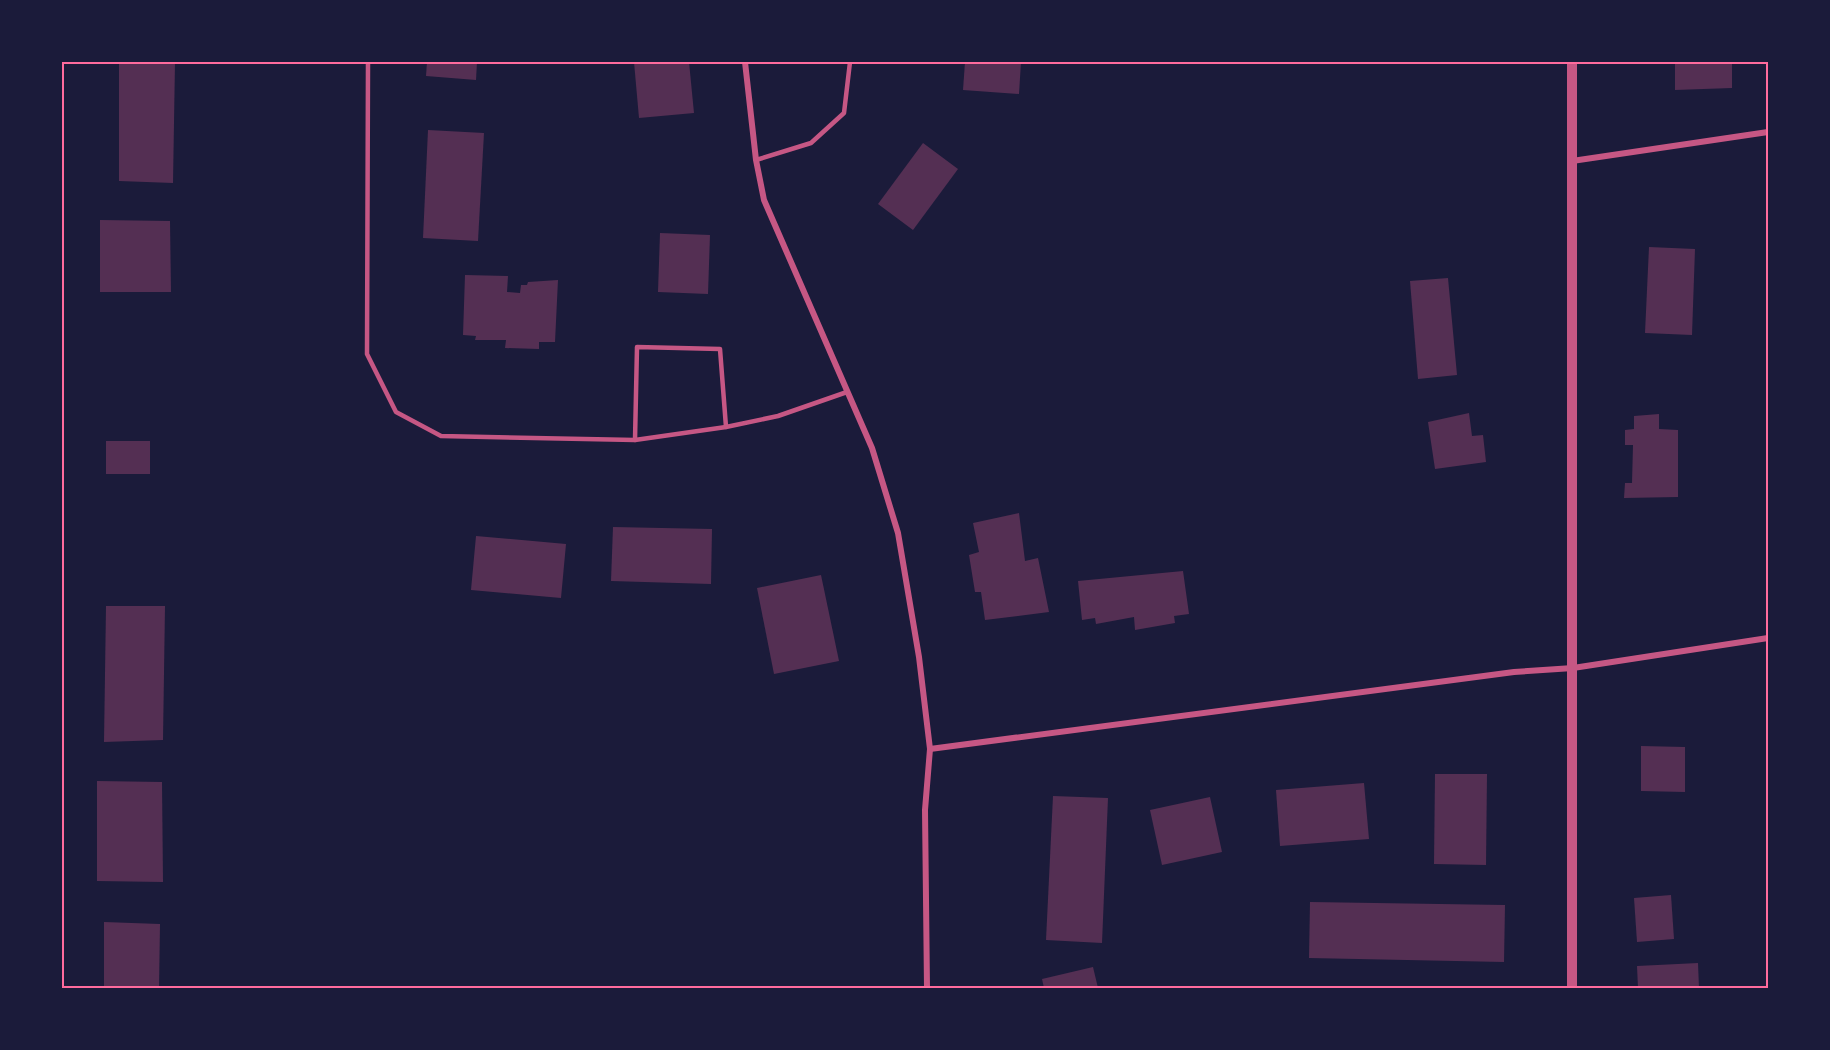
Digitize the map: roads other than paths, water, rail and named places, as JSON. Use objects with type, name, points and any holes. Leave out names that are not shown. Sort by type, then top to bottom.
[{"type":"street","points":[[744,62],[756,160],[764,200],[876,457],[898,533],[919,657],[930,749],[925,810],[927,988]]},
{"type":"street","points":[[1572,62],[1572,988]]},
{"type":"street","points":[[1572,161],[1768,132]]},
{"type":"street","points":[[930,749],[1514,672],[1573,668],[1768,638]]},
{"type":"lane","points":[[368,62],[367,354],[396,412],[441,436],[635,440],[726,427],[778,416],[847,392]]},
{"type":"lane","points":[[756,160],[811,142],[844,113],[850,62]]},
{"type":"lane","points":[[635,440],[637,347],[720,349],[726,427]]}]
